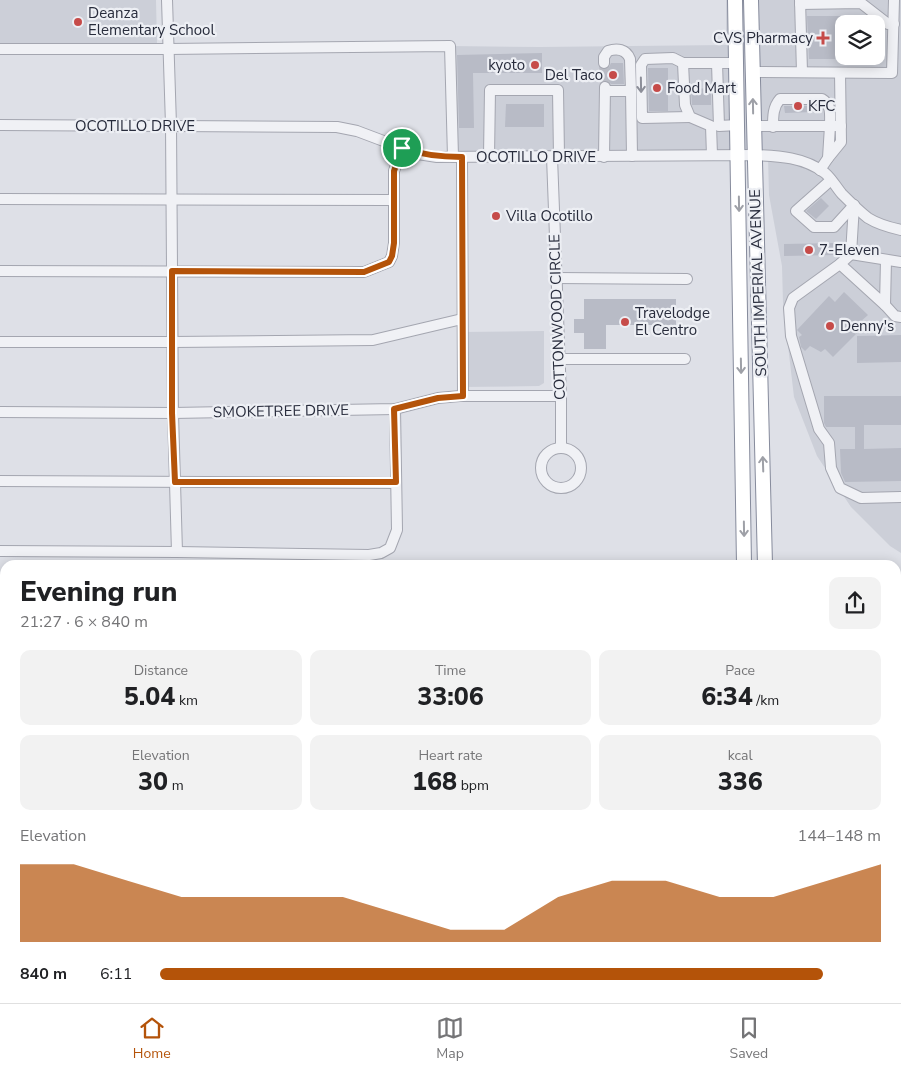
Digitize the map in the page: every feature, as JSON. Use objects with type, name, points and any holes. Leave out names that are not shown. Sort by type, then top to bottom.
[{"type":"highway","name":"SOUTH IMPERIAL AVENUE","points":[[735,0],[744,560]]},
{"type":"highway","name":"SOUTH IMPERIAL AVENUE","points":[[751,0],[765,560]]},
{"type":"street","points":[[167,0],[172,126],[172,413],[177,552]]},
{"type":"street","points":[[752,72],[892,73],[891,24],[894,0]]},
{"type":"street","points":[[802,72],[800,2],[861,4],[891,24]]},
{"type":"street","points":[[0,49],[450,46],[457,157],[463,396]]},
{"type":"street","points":[[604,63],[604,57],[608,51],[615,49],[628,54],[630,59],[632,156]]},
{"type":"street","points":[[736,63],[683,63],[673,58],[645,59],[641,65],[642,118],[690,117],[715,126],[738,126]]},
{"type":"street","points":[[683,63],[685,105],[690,117]]},
{"type":"street","points":[[712,156],[717,63]]},
{"type":"street","points":[[820,170],[828,158],[835,126],[840,73]]},
{"type":"street","points":[[604,156],[605,89],[631,91]]},
{"type":"street","name":"COTTONWOOD CIRCLE","points":[[489,156],[490,90],[558,90],[555,156],[556,278],[561,396],[561,447]]},
{"type":"street","points":[[773,127],[774,108],[780,99],[822,99],[830,107],[835,126]]},
{"type":"street","name":"OCOTILLO DRIVE","points":[[0,125],[336,127],[357,131],[418,154],[457,157],[782,156],[799,160],[820,170],[832,180],[842,194],[869,218],[901,230]]},
{"type":"street","points":[[754,126],[835,126]]},
{"type":"street","points":[[0,271],[364,272],[389,262],[392,256],[394,243],[394,171],[402,148]]},
{"type":"street","points":[[832,180],[796,211],[814,227],[834,227],[854,205]]},
{"type":"street","points":[[0,200],[394,200]]},
{"type":"street","points":[[854,205],[851,254],[793,298],[790,308],[791,336],[819,429],[829,443],[831,468],[840,488],[861,498],[901,498]]},
{"type":"street","points":[[851,254],[901,262]]},
{"type":"street","points":[[885,305],[886,260]]},
{"type":"street","points":[[840,264],[895,316],[901,317]]},
{"type":"street","points":[[556,278],[687,279]]},
{"type":"street","points":[[0,342],[373,340],[462,319]]},
{"type":"street","points":[[559,359],[685,359]]},
{"type":"street","name":"SMOKETREE DRIVE","points":[[0,412],[172,413],[394,409],[438,398],[463,396],[561,396]]},
{"type":"street","points":[[0,551],[368,555],[381,553],[390,548],[397,530],[394,409]]},
{"type":"street","points":[[561,447],[574,451],[579,456],[582,466],[578,479],[568,487],[561,488],[552,486],[543,477],[541,464],[546,454],[561,447]]},
{"type":"street","points":[[0,482],[396,482]]},
{"type":"shaded area","name":"Deanza Elementary School","points":[[0,0],[156,0],[157,44],[0,46]]},
{"type":"shaded area","points":[[726,0],[901,0],[901,553],[890,546],[851,507],[817,456],[794,397],[783,303],[782,266],[769,195],[768,156],[453,157],[450,46],[726,45]]},
{"type":"shaded area","points":[[544,331],[544,383],[539,386],[462,387],[462,332]]},
{"type":"building","name":"CVS Pharmacy","points":[[807,16],[835,16],[835,59],[809,59]]},
{"type":"building","points":[[542,53],[542,73],[473,73],[474,128],[459,128],[457,55]]},
{"type":"building","name":"Del Taco","points":[[611,63],[623,63],[624,84],[611,84],[608,81],[602,81],[601,69],[608,69]]},
{"type":"building","name":"Food Mart","points":[[648,68],[668,68],[668,111],[649,111]]},
{"type":"building","points":[[711,88],[711,105],[692,105],[691,89]]},
{"type":"building","points":[[506,104],[544,104],[544,127],[505,127]]},
{"type":"building","points":[[784,106],[812,106],[813,112],[785,113]]},
{"type":"building","points":[[821,198],[829,206],[816,219],[806,211]]},
{"type":"building","name":"7-Eleven","points":[[835,243],[835,255],[784,256],[784,244]]},
{"type":"building","name":"Denny's","points":[[844,292],[868,315],[860,322],[860,330],[833,357],[825,349],[821,352],[810,346],[805,351],[801,347],[799,337],[802,335],[797,330],[829,296],[835,302]]},
{"type":"building","name":"Travelodge El Centro","points":[[584,299],[676,299],[676,325],[606,325],[606,349],[584,349],[584,333],[574,333],[574,319],[584,319]]},
{"type":"building","points":[[901,335],[901,362],[857,363],[857,336]]},
{"type":"building","points":[[824,396],[901,396],[901,425],[864,425],[864,449],[901,448],[901,481],[845,482],[841,473],[840,449],[855,449],[855,427],[826,427],[824,423]]},
{"type":"tunnel","points":[[604,63],[605,87]]},
{"type":"place","name":"Deanza Elementary School","points":[[78,22]]},
{"type":"place","name":"CVS Pharmacy","points":[[823,38]]},
{"type":"place","name":"kyoto","points":[[535,65]]},
{"type":"place","name":"Del Taco","points":[[613,75]]},
{"type":"place","name":"Food Mart","points":[[657,88]]},
{"type":"place","name":"KFC","points":[[798,106]]},
{"type":"place","name":"Villa Ocotillo","points":[[496,216]]},
{"type":"place","name":"7-Eleven","points":[[809,250]]},
{"type":"place","name":"Travelodge El Centro","points":[[625,322]]},
{"type":"place","name":"Denny's","points":[[830,326]]},
{"type":"route","points":[[402,148],[418,154],[462,157],[463,396],[438,398],[394,409],[396,482],[175,482],[172,413],[172,271],[364,272],[389,262],[394,243],[394,171],[402,148]]}]
